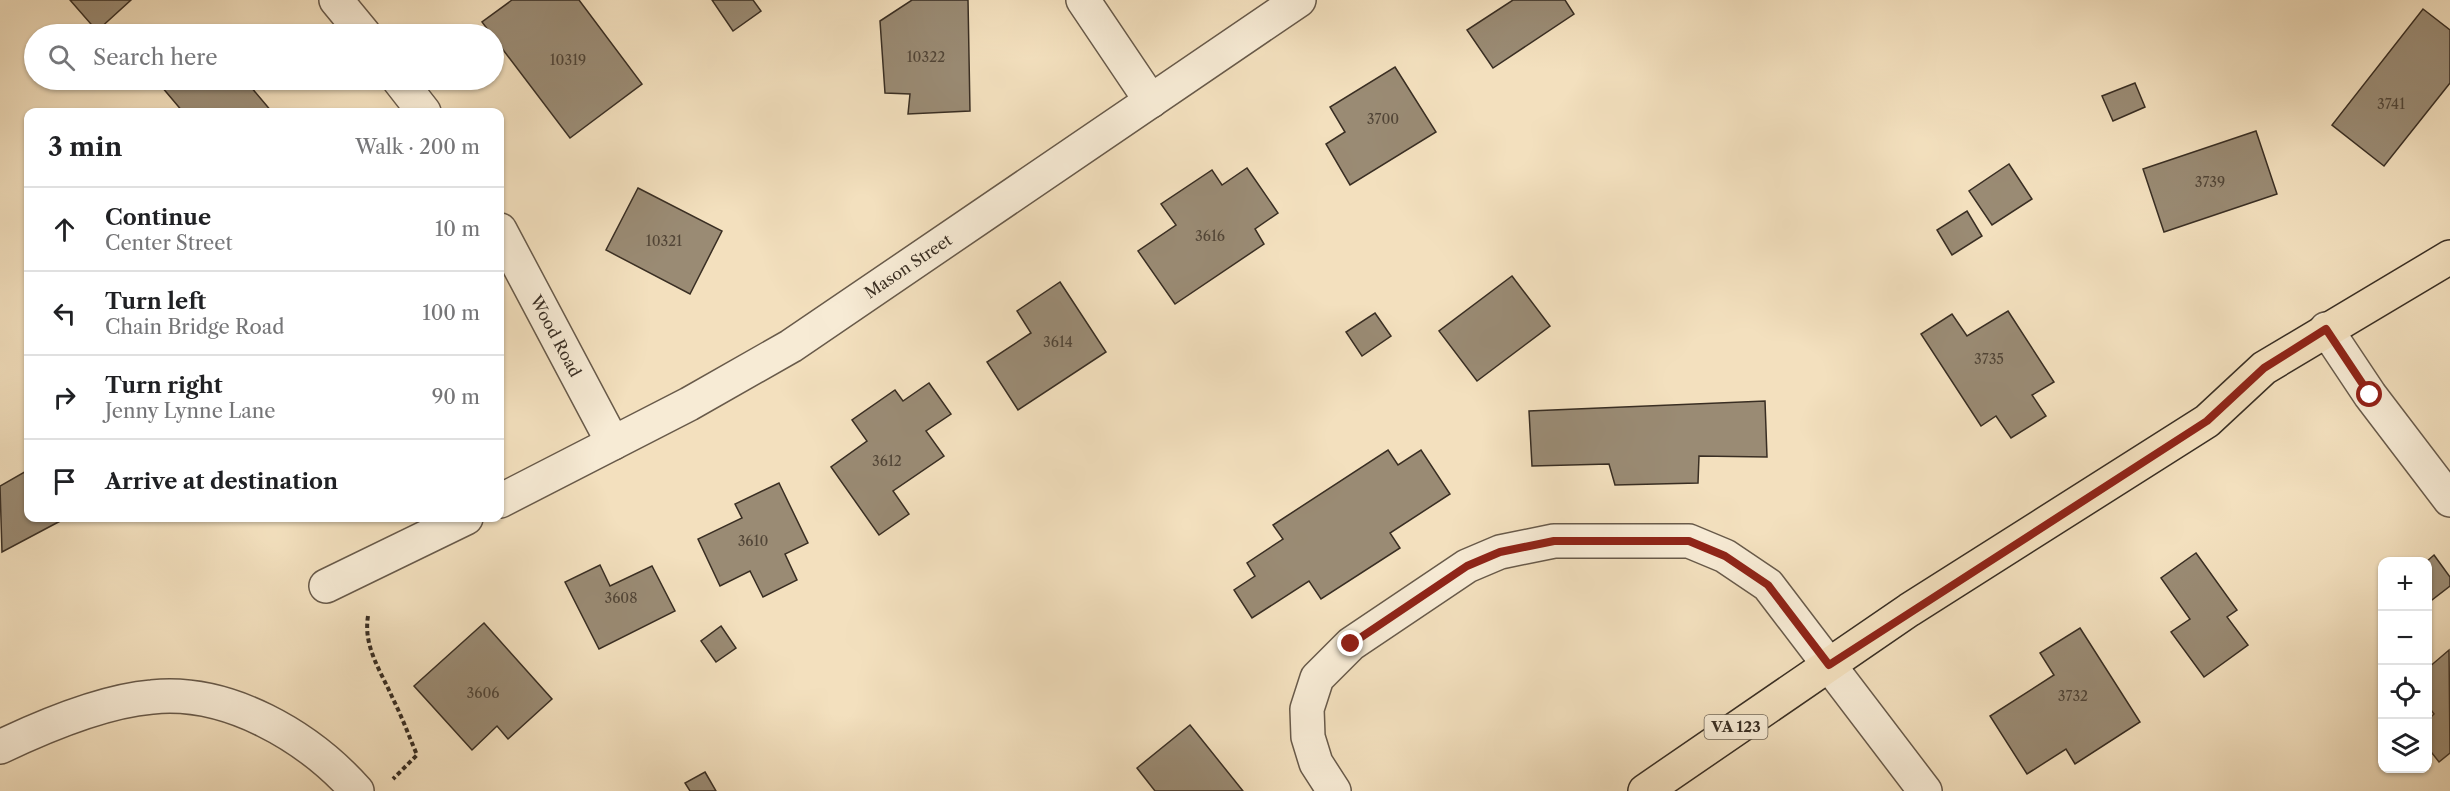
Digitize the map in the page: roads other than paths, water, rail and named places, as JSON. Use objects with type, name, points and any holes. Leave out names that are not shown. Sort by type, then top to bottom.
[{"type":"main road","name":"VA 123","points":[[1646,791],[1829,665],[2207,421],[2264,368],[2450,257]]},
{"type":"street","points":[[336,0],[356,24]]},
{"type":"street","points":[[1083,0],[1151,101]]},
{"type":"street","name":"Mason Street","points":[[504,499],[689,404],[790,346],[1299,0]]},
{"type":"street","points":[[407,90],[421,108]]},
{"type":"street","name":"Wood Road","points":[[504,238],[613,442]]},
{"type":"street","points":[[2326,329],[2370,395],[2450,500]]},
{"type":"street","points":[[326,586],[458,522]]},
{"type":"street","points":[[1334,791],[1316,763],[1308,737],[1307,709],[1317,678],[1351,644],[1467,566],[1500,552],[1554,541],[1689,541],[1725,556],[1768,585],[1925,791]]},
{"type":"street","points":[[0,747],[102,707],[151,697],[177,696],[220,703],[250,714],[305,744],[372,788]]}]
